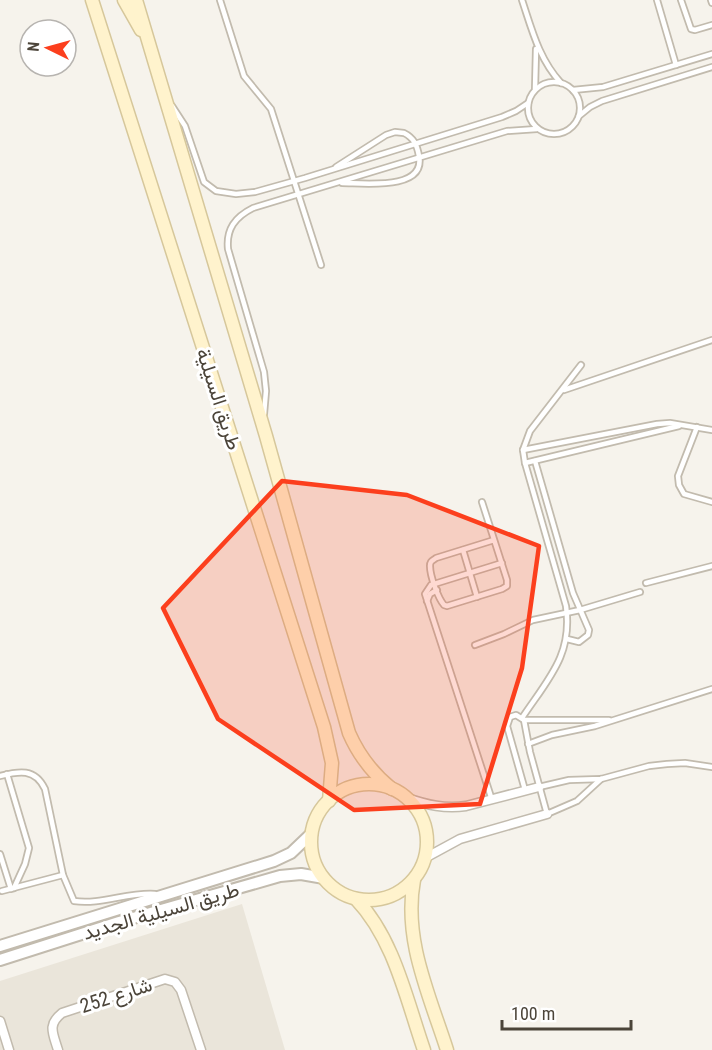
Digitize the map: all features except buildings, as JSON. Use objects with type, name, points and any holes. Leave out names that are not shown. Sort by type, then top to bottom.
[{"type":"main road","name":"طريق السيلية","points":[[92,0],[324,727],[332,763],[329,801]]},
{"type":"main road","points":[[124,0],[148,41]]},
{"type":"main road","name":"طريق السيلية","points":[[136,0],[262,423],[350,733],[362,759],[392,789]]},
{"type":"main road","points":[[414,879],[399,892],[381,899],[356,899],[338,891],[318,870],[312,852],[312,833],[321,810],[340,792],[365,784],[392,789],[407,798],[416,808],[424,826],[427,845],[425,858],[414,879],[410,910],[412,940],[447,1050]]},
{"type":"main road","points":[[356,899],[372,917],[384,938],[424,1050]]},
{"type":"street","points":[[407,798],[430,805],[454,808],[539,787]]},
{"type":"street","points":[[425,858],[460,839],[547,814]]},
{"type":"street","name":"طريق السيلية الجديد","points":[[0,946],[274,861],[291,853],[312,833]]},
{"type":"street","name":"طريق السيلية الجديد","points":[[0,960],[119,922],[280,876],[301,873],[324,878]]},
{"type":"street","name":"شارع 252","points":[[58,1050],[52,1028],[54,1019],[62,1013],[165,979],[175,982],[181,990],[201,1050]]},
{"type":"street","points":[[0,1021],[9,1050]]},
{"type":"lane","points":[[220,0],[244,76],[271,109],[321,265]]},
{"type":"lane","points":[[522,0],[536,44],[548,68],[561,83],[573,90],[580,105],[579,116]]},
{"type":"lane","points":[[657,0],[676,65]]},
{"type":"lane","points":[[681,0],[691,28],[696,30],[712,25]]},
{"type":"lane","points":[[166,100],[181,119],[201,178],[212,189],[222,193],[246,194],[332,170],[509,114],[528,103],[535,90],[536,44]]},
{"type":"lane","points":[[573,90],[603,87],[712,54]]},
{"type":"lane","points":[[528,103],[530,120],[537,129],[547,134],[559,134],[573,126],[579,116],[590,107],[602,101],[712,67]]},
{"type":"lane","points":[[535,90],[547,83],[561,83]]},
{"type":"lane","points":[[262,423],[266,402],[264,372],[229,256],[228,237],[234,222],[253,208],[298,194],[507,131],[537,129]]},
{"type":"lane","points":[[332,170],[390,133],[404,133],[416,143],[419,157],[418,170],[405,181],[336,183]]},
{"type":"lane","points":[[563,390],[712,340]]},
{"type":"lane","points":[[581,365],[530,431],[523,450],[567,612],[567,639],[560,660],[523,719],[547,814],[577,801],[601,779]]},
{"type":"lane","points":[[523,450],[670,423],[712,430]]},
{"type":"lane","points":[[525,463],[685,425]]},
{"type":"lane","points":[[697,427],[678,476],[679,485],[684,494],[698,500],[712,502]]},
{"type":"lane","points":[[535,460],[573,593],[589,630],[588,635],[579,642],[567,639]]},
{"type":"lane","points":[[482,502],[502,563],[507,586],[445,606],[441,602],[436,587],[430,566],[431,561],[494,540]]},
{"type":"lane","points":[[463,550],[477,597]]},
{"type":"lane","points":[[492,800],[427,601],[436,587],[502,563]]},
{"type":"lane","points":[[646,583],[712,566]]},
{"type":"lane","points":[[475,645],[504,634],[524,622],[580,610],[640,592]]},
{"type":"lane","points":[[528,744],[552,735],[587,729],[712,689]]},
{"type":"lane","points":[[525,790],[507,723],[513,716],[523,719],[612,720]]},
{"type":"lane","points":[[539,787],[569,780],[601,779],[649,766],[685,763],[712,767]]},
{"type":"lane","points":[[0,777],[22,771],[30,773],[42,782],[63,875],[74,901],[86,903],[141,893],[169,895]]},
{"type":"lane","points":[[7,774],[29,848],[25,864],[12,888]]},
{"type":"lane","points":[[0,854],[12,888]]},
{"type":"lane","points":[[2,891],[63,875]]},
{"type":"highlighted area","points":[[282,481],[407,495],[539,546],[522,668],[480,804],[354,810],[218,719],[163,608]]},
{"type":"shaded area","points":[[242,904],[285,1050],[0,1050],[0,981]]}]
